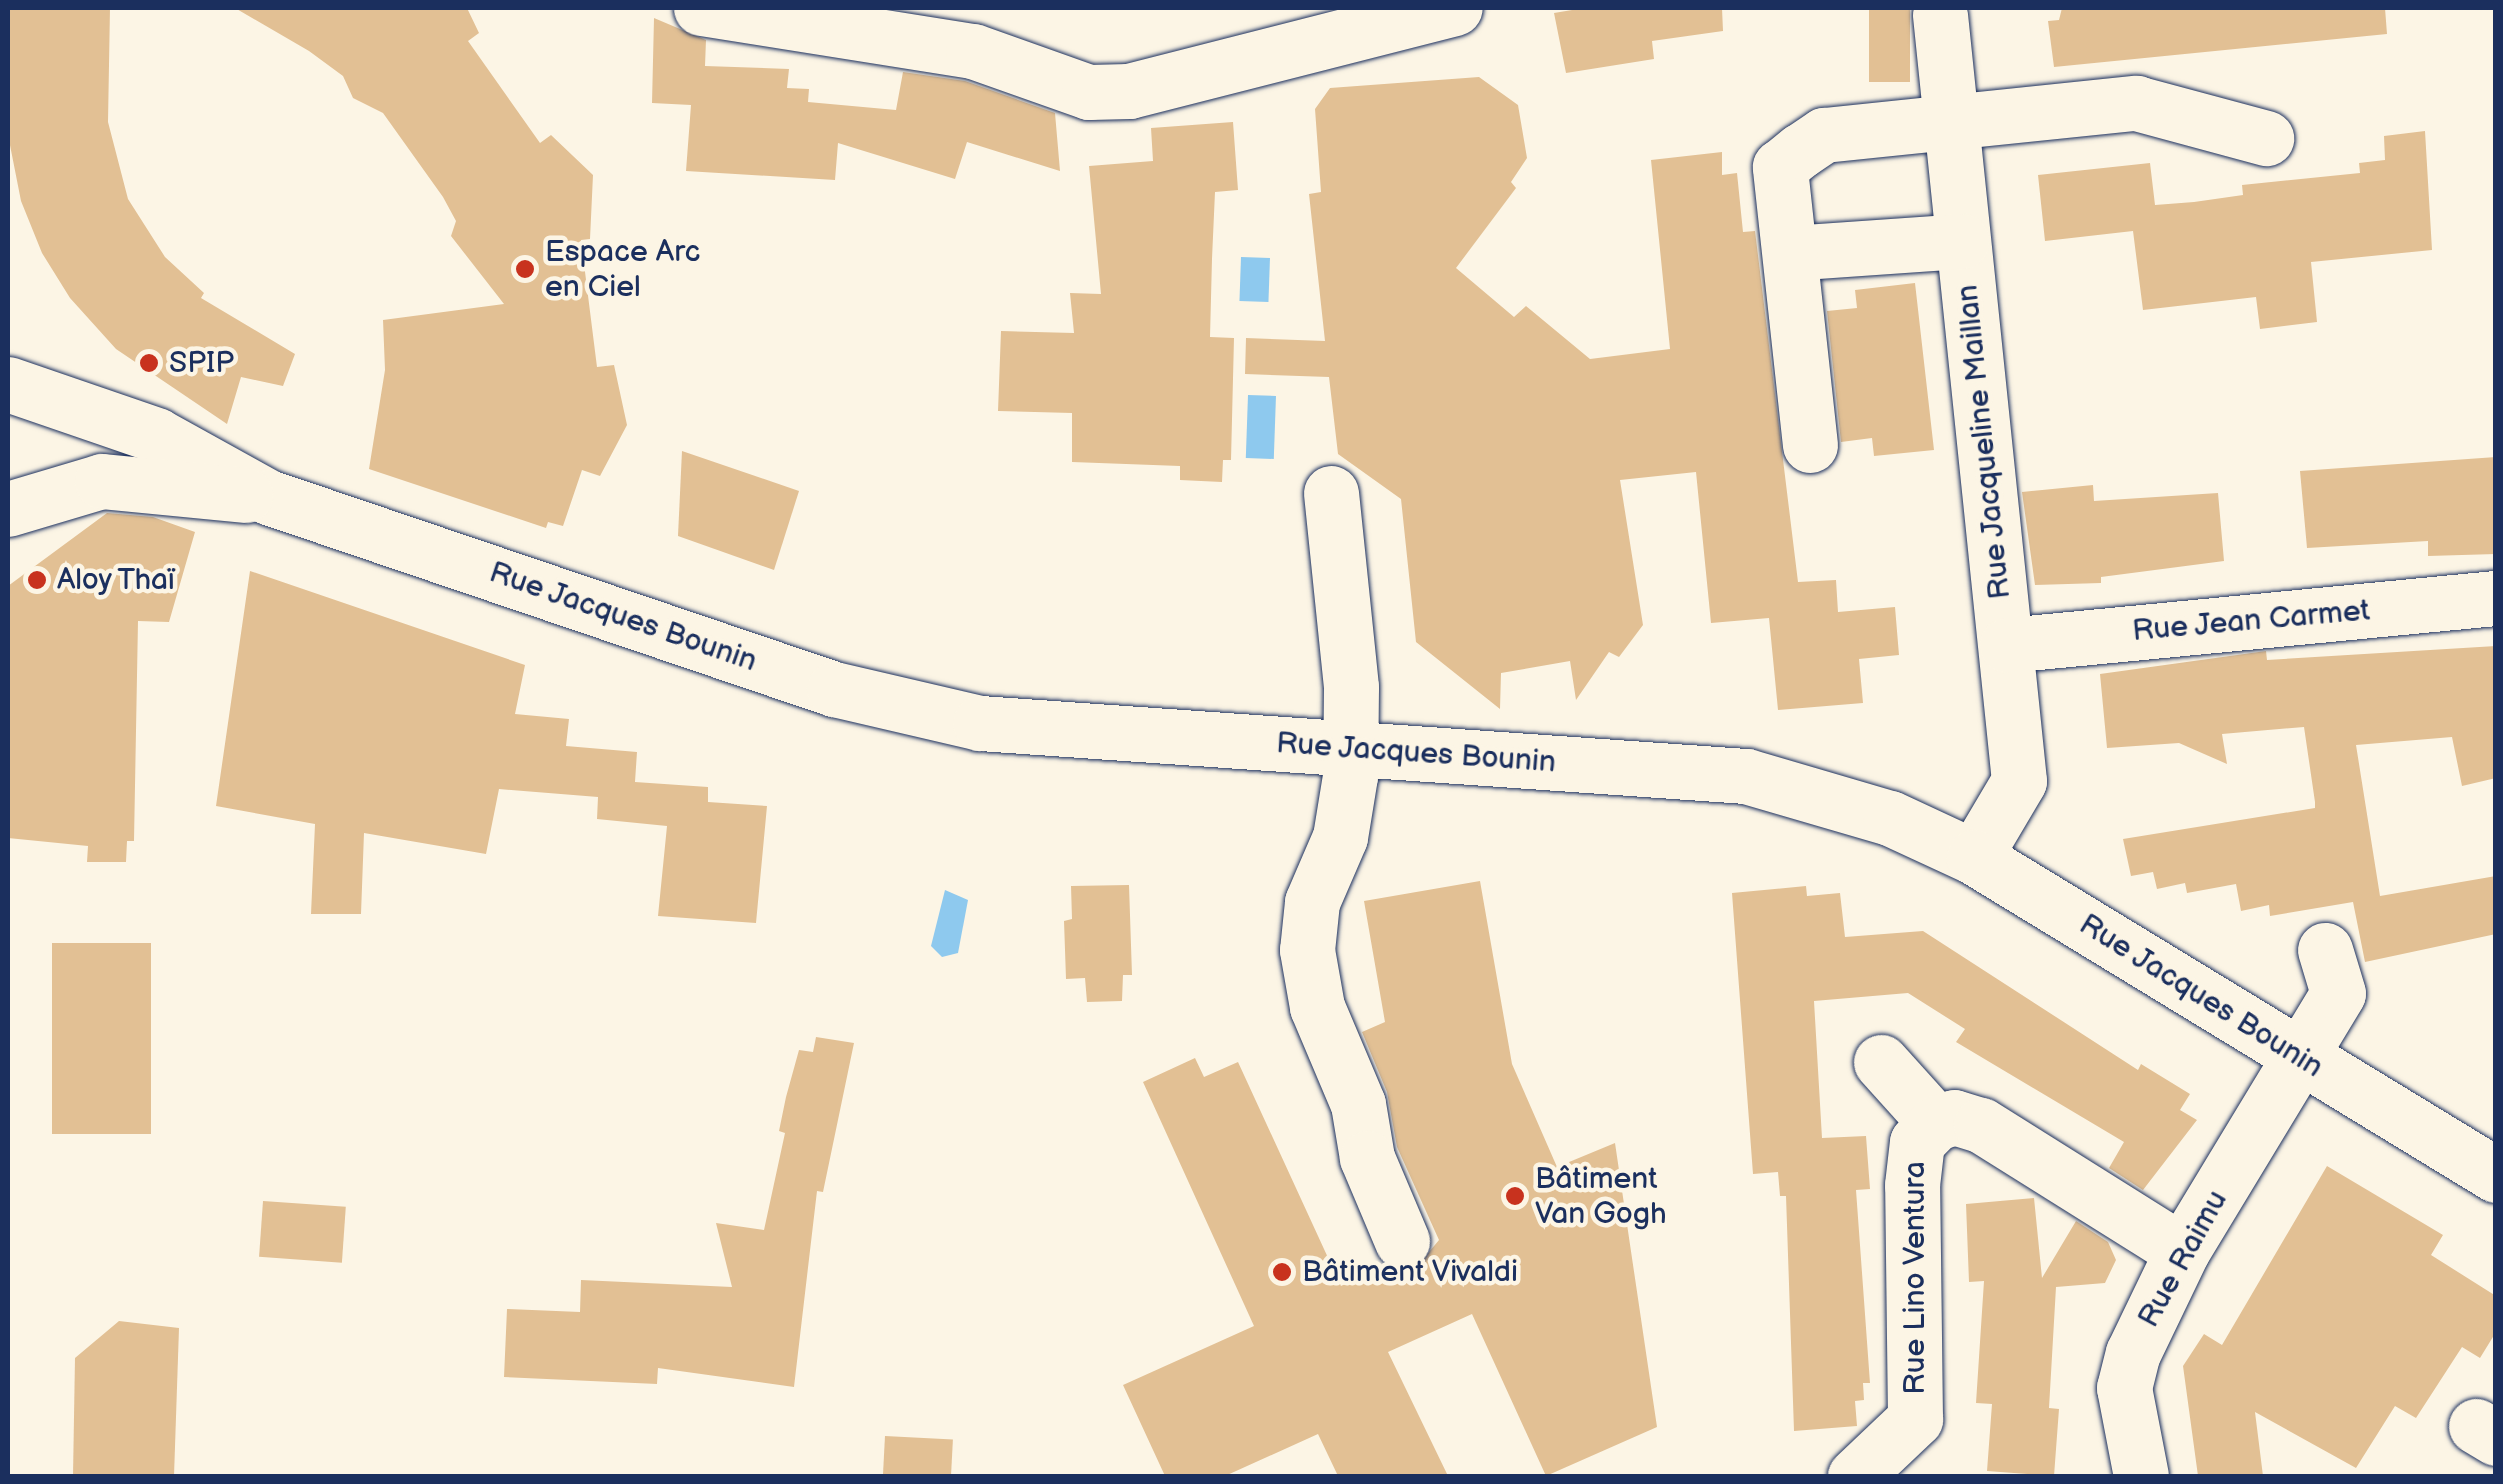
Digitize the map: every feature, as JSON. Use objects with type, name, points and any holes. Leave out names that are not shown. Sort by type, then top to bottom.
[{"type":"street","points":[[701,8],[974,51],[1090,92],[1129,91],[1313,25],[1455,8]]},
{"type":"street","name":"Rue Jacqueline Maillan","points":[[1940,15],[2020,782],[1974,856]]},
{"type":"street","points":[[1810,445],[1780,167],[1800,151],[1824,135],[2136,103],[2266,138]]},
{"type":"street","points":[[1790,253],[1962,241]]},
{"type":"street","name":"Rue Jacques Bounin","points":[[8,384],[156,436],[268,497],[834,689],[980,723],[1746,776],[1890,818],[1974,856],[2496,1175]]},
{"type":"street","points":[[68,492],[86,440],[78,410]]},
{"type":"street","name":"Rue Jacques Bounin","points":[[8,509],[102,481],[268,497]]},
{"type":"street","points":[[1332,493],[1351,686],[1350,748],[1340,837],[1312,902],[1306,950],[1317,1007],[1358,1104],[1367,1158],[1402,1241]]},
{"type":"street","name":"Rue Jean Carmet","points":[[2006,645],[2496,598]]},
{"type":"street","name":"Rue Raimu","points":[[2141,1476],[2124,1388],[2133,1354],[2182,1251],[2303,1060],[2338,993],[2325,950]]},
{"type":"street","name":"Rue Lino Ventura","points":[[1881,1062],[1936,1123]]},
{"type":"street","name":"Rue Lino Ventura","points":[[1855,1476],[1915,1420],[1912,1185],[1917,1142],[1936,1123],[1954,1117],[1981,1125],[2182,1251]]},
{"type":"water","points":[[1241,257],[1270,258],[1268,302],[1239,301]]},
{"type":"water","points":[[1248,395],[1276,396],[1274,459],[1246,458]]},
{"type":"water","points":[[945,890],[968,900],[958,953],[942,957],[931,946]]},
{"type":"building","points":[[8,8],[110,8],[108,122],[128,199],[165,257],[204,293],[201,298],[295,354],[283,386],[241,377],[227,424],[116,349],[70,298],[42,253],[21,201],[8,135]]},
{"type":"building","points":[[235,8],[467,8],[479,33],[468,41],[540,143],[551,135],[593,175],[590,239],[581,240],[597,367],[614,365],[627,425],[600,476],[582,470],[563,526],[548,522],[546,528],[369,469],[385,370],[383,320],[504,304],[451,236],[456,221],[443,197],[383,113],[353,98],[343,76],[309,51]]},
{"type":"building","points":[[1584,8],[1722,8],[1723,31],[1652,41],[1654,59],[1566,73],[1554,13]]},
{"type":"building","points":[[1869,8],[1910,8],[1910,82],[1869,82]]},
{"type":"building","points":[[2062,8],[2385,8],[2387,34],[2054,67],[2048,21],[2059,20]]},
{"type":"building","points":[[654,18],[706,40],[705,66],[789,69],[787,88],[809,89],[808,102],[896,110],[903,72],[965,81],[1055,113],[1060,171],[967,142],[955,179],[838,143],[835,180],[686,171],[691,105],[652,103]]},
{"type":"building","points":[[1479,77],[1518,105],[1527,158],[1511,182],[1516,188],[1456,268],[1514,317],[1526,306],[1590,359],[1670,349],[1651,160],[1722,152],[1722,175],[1737,173],[1743,232],[1755,231],[1798,582],[1836,580],[1838,612],[1895,607],[1899,655],[1859,659],[1863,703],[1778,710],[1769,618],[1711,623],[1696,472],[1620,480],[1643,625],[1619,657],[1609,652],[1576,700],[1570,661],[1501,673],[1500,709],[1416,642],[1401,499],[1338,454],[1329,377],[1245,374],[1246,338],[1325,341],[1309,194],[1321,192],[1315,109],[1330,88]]},
{"type":"building","points":[[1233,122],[1238,190],[1215,192],[1212,259],[1210,337],[1234,338],[1231,460],[1223,460],[1222,482],[1180,480],[1180,466],[1072,462],[1072,413],[998,411],[1001,331],[1074,333],[1070,293],[1101,294],[1089,166],[1153,161],[1151,128]]},
{"type":"building","points":[[2425,131],[2432,250],[2311,262],[2317,322],[2260,329],[2256,297],[2143,310],[2133,231],[2045,241],[2038,175],[2150,163],[2155,205],[2194,202],[2243,195],[2242,185],[2360,173],[2359,163],[2385,160],[2384,136]]},
{"type":"building","points":[[1915,283],[1934,450],[1874,456],[1872,438],[1841,442],[1827,311],[1857,308],[1855,290]]},
{"type":"building","points":[[682,451],[799,491],[774,570],[678,536]]},
{"type":"building","points":[[2496,457],[2496,554],[2428,556],[2428,541],[2307,548],[2300,471]]},
{"type":"building","points":[[2093,485],[2094,501],[2218,493],[2224,561],[2101,577],[2101,583],[2035,585],[2022,492]]},
{"type":"building","points":[[107,513],[153,517],[195,532],[169,622],[138,621],[134,841],[127,841],[126,862],[87,862],[88,846],[8,838],[8,586]]},
{"type":"building","points":[[250,571],[525,665],[515,714],[569,719],[566,746],[637,752],[635,782],[708,787],[708,802],[767,806],[756,923],[658,916],[667,826],[597,819],[598,797],[499,789],[486,854],[364,833],[361,914],[311,914],[315,824],[216,806]]},
{"type":"building","points":[[2496,646],[2496,778],[2462,786],[2452,737],[2356,745],[2380,896],[2496,876],[2496,934],[2365,962],[2353,902],[2270,916],[2269,905],[2241,911],[2236,884],[2187,893],[2185,883],[2157,889],[2153,872],[2131,876],[2123,839],[2315,808],[2304,727],[2222,734],[2227,764],[2179,743],[2107,748],[2100,674],[2266,651],[2267,660]]},
{"type":"building","points":[[1480,881],[1512,1064],[1557,1167],[1615,1143],[1657,1427],[1546,1476],[1472,1314],[1388,1352],[1448,1476],[1338,1476],[1318,1434],[1225,1476],[1165,1476],[1123,1385],[1254,1326],[1143,1082],[1195,1058],[1204,1077],[1238,1062],[1341,1286],[1384,1266],[1415,1269],[1439,1240],[1397,1147],[1387,1092],[1362,1032],[1385,1022],[1364,901]]},
{"type":"building","points":[[1129,885],[1132,975],[1123,975],[1122,1001],[1087,1002],[1085,978],[1066,979],[1064,921],[1072,919],[1071,886]]},
{"type":"building","points":[[1806,886],[1807,896],[1840,893],[1845,937],[1923,931],[2138,1070],[2141,1064],[2190,1094],[2180,1110],[2197,1120],[2143,1190],[2109,1168],[2124,1142],[1956,1042],[1965,1029],[1908,993],[1814,1001],[1822,1138],[1866,1136],[1870,1189],[1856,1190],[1870,1383],[1863,1383],[1864,1400],[1855,1401],[1857,1426],[1794,1431],[1786,1196],[1780,1196],[1778,1172],[1753,1174],[1732,893]]},
{"type":"building","points":[[52,943],[151,943],[151,1134],[52,1134]]},
{"type":"building","points":[[816,1037],[854,1043],[823,1192],[817,1191],[794,1387],[658,1368],[657,1384],[504,1377],[507,1309],[580,1312],[581,1280],[732,1287],[716,1223],[764,1230],[785,1133],[779,1131],[786,1097],[799,1050],[813,1052]]},
{"type":"building","points":[[2327,1166],[2443,1235],[2431,1255],[2496,1296],[2496,1332],[2480,1358],[2462,1347],[2416,1418],[2395,1406],[2356,1468],[2255,1412],[2263,1476],[2198,1476],[2183,1366],[2204,1334],[2222,1345]]},
{"type":"building","points":[[2034,1198],[2042,1278],[2076,1221],[2108,1242],[2116,1260],[2105,1283],[2056,1287],[2049,1408],[2059,1409],[2054,1476],[1987,1471],[1992,1404],[1976,1403],[1984,1281],[1969,1282],[1966,1204]]},
{"type":"building","points":[[263,1201],[346,1207],[342,1263],[259,1257]]},
{"type":"building","points":[[119,1321],[179,1328],[174,1476],[73,1476],[75,1358]]},
{"type":"building","points":[[885,1436],[953,1440],[951,1476],[883,1476]]},
{"type":"place","name":"Espace Arc en Ciel","points":[[525,269]]},
{"type":"place","name":"SPIP","points":[[149,363]]},
{"type":"place","name":"Aloy Thaï","points":[[37,580]]},
{"type":"place","name":"Bâtiment Van Gogh","points":[[1515,1196]]},
{"type":"place","name":"Bâtiment Vivaldi","points":[[1282,1272]]}]
